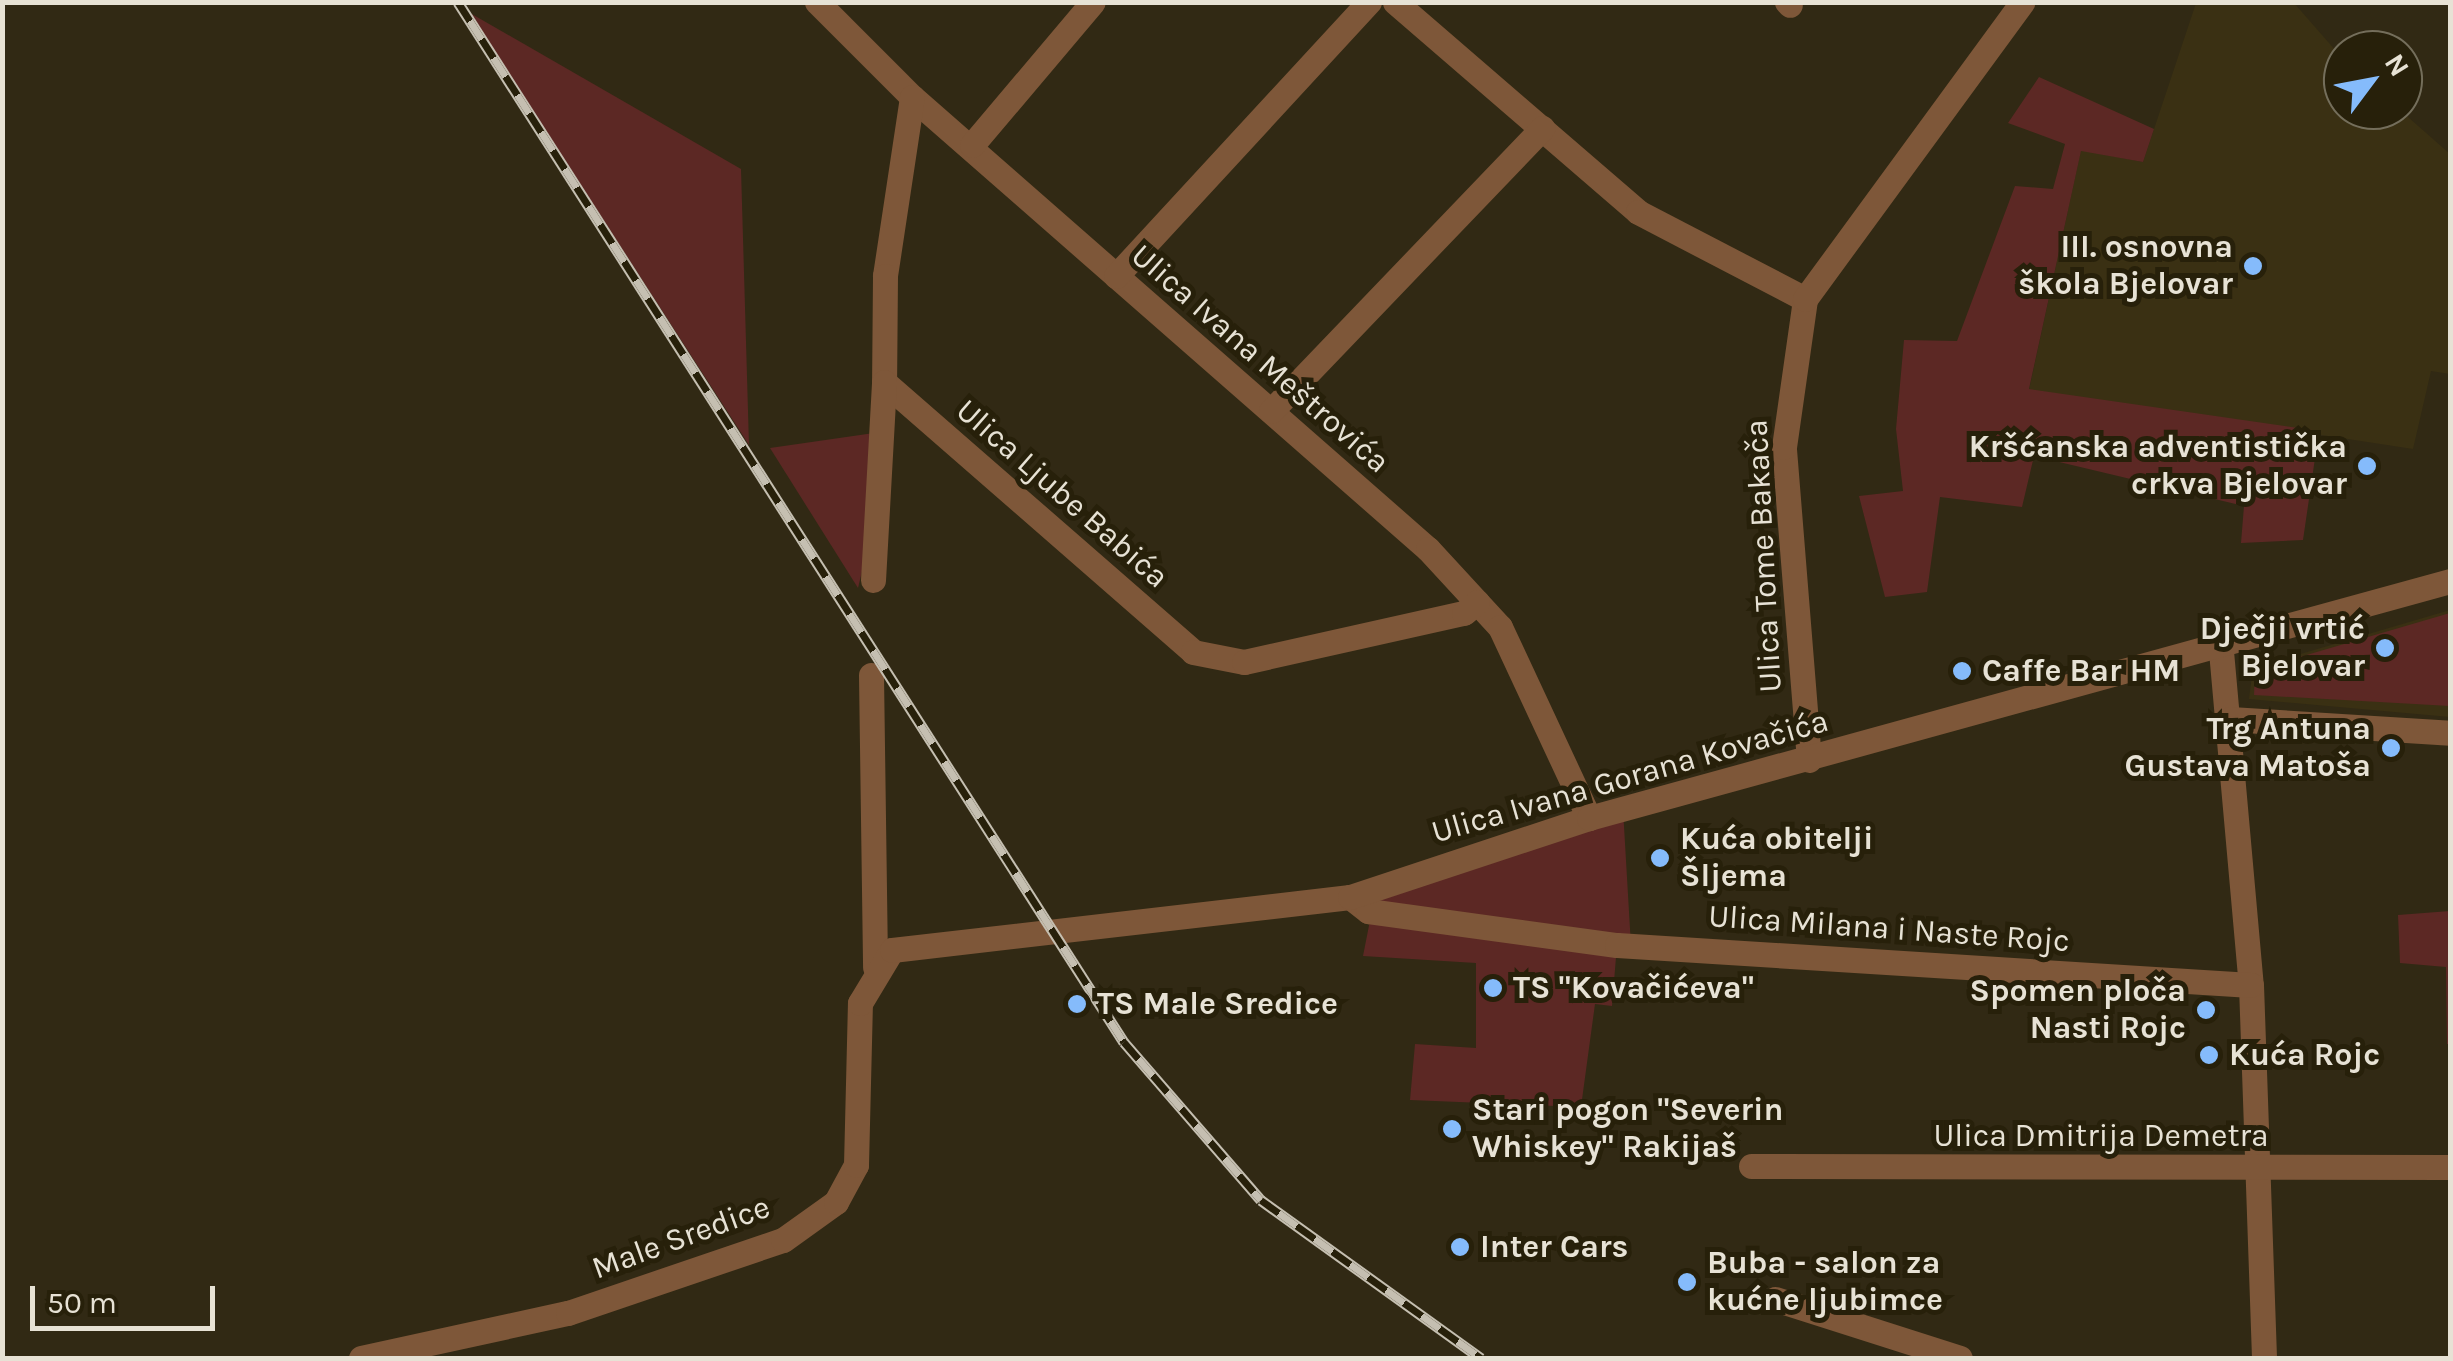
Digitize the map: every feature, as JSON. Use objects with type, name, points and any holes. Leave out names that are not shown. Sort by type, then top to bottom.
[{"type":"street","points":[[972,146],[1093,2]]},
{"type":"street","points":[[1116,276],[1369,2]]},
{"type":"street","points":[[1396,2],[1652,221],[1805,299]]},
{"type":"street","name":"Ulica Tome Bakača","points":[[1809,760],[1784,447],[1805,299],[2022,2]]},
{"type":"street","name":"Ulica Ivana Meštrovića","points":[[818,3],[912,96],[1270,411],[1477,602],[1500,627],[1588,818]]},
{"type":"street","points":[[873,580],[884,382],[885,276],[912,96]]},
{"type":"street","points":[[1270,411],[1542,128]]},
{"type":"street","name":"Ulica Ljube Babića","points":[[884,382],[1194,652],[1244,662],[1464,613],[1477,602]]},
{"type":"street","points":[[2264,1358],[2262,1169],[2251,985],[2221,652],[2450,582]]},
{"type":"street","name":"Ulica Ivana Gorana Kovačića","points":[[874,967],[914,942],[1053,935],[1350,897],[1588,818],[2221,652]]},
{"type":"street","name":"Male Sredice","points":[[362,1358],[568,1312],[783,1240],[836,1202],[856,1165],[860,1003],[874,967],[871,675]]},
{"type":"street","points":[[2230,719],[2450,733]]},
{"type":"street","name":"Ulica Milana i Naste Rojc","points":[[1350,897],[1368,911],[1616,945],[2251,985]]},
{"type":"street","name":"Ulica Dmitrija Demetra","points":[[1751,1166],[2450,1167]]},
{"type":"street","points":[[1775,1298],[1960,1358]]},
{"type":"shaded area","name":"III. osnovna škola Bjelovar","points":[[2196,3],[2294,3],[2323,36],[2323,130],[2423,130],[2450,154],[2450,374],[2431,371],[2413,449],[2029,390],[2081,150],[2143,162]]},
{"type":"shaded area","points":[[470,13],[741,169],[749,445],[494,51]]},
{"type":"shaded area","points":[[2039,77],[2154,129],[2143,162],[2081,151],[2029,389],[2319,431],[2303,540],[2241,543],[2244,506],[2034,456],[2022,507],[1940,497],[1927,592],[1885,597],[1859,496],[1903,491],[1896,429],[1904,340],[1957,341],[2015,186],[2053,189],[2065,144],[2008,123]]},
{"type":"shaded area","points":[[874,433],[864,563],[858,588],[770,448]]},
{"type":"shaded area","name":"Dječji vrtić Bjelovar","points":[[2450,610],[2450,717],[2249,699],[2253,668]]},
{"type":"shaded area","name":"Dječji vrtić Bjelovar","points":[[2450,613],[2450,706],[2254,695],[2255,670]]},
{"type":"shaded area","points":[[1623,809],[1631,946],[1617,945],[1612,1006],[1595,1004],[1581,1107],[1410,1100],[1415,1044],[1476,1048],[1476,963],[1363,956],[1376,890]]},
{"type":"shaded area","points":[[2450,911],[2447,1044],[2446,967],[2400,963],[2398,915]]},
{"type":"railway","points":[[458,2],[1124,1042],[1261,1200],[1481,1358]]},
{"type":"place","name":"III. osnovna škola Bjelovar","points":[[2253,266]]},
{"type":"place","name":"Kršćanska adventistička crkva Bjelovar","points":[[2367,466]]},
{"type":"place","name":"Dječji vrtić Bjelovar","points":[[2385,648]]},
{"type":"place","name":"Caffe Bar HM","points":[[1962,671]]},
{"type":"place","name":"Trg Antuna Gustava Matoša","points":[[2391,748]]},
{"type":"place","name":"Kuća obitelji Šljema","points":[[1660,858]]},
{"type":"place","name":"TS \"Kovačićeva\"","points":[[1493,988]]},
{"type":"place","name":"TS Male Sredice","points":[[1077,1004]]},
{"type":"place","name":"Spomen ploča Nasti Rojc","points":[[2206,1010]]},
{"type":"place","name":"Kuća Rojc","points":[[2209,1055]]},
{"type":"place","name":"Stari pogon \"Severin Whiskey\" Rakijaš","points":[[1452,1129]]},
{"type":"place","name":"Inter Cars","points":[[1460,1247]]},
{"type":"place","name":"Buba - salon za kućne ljubimce","points":[[1687,1282]]}]
